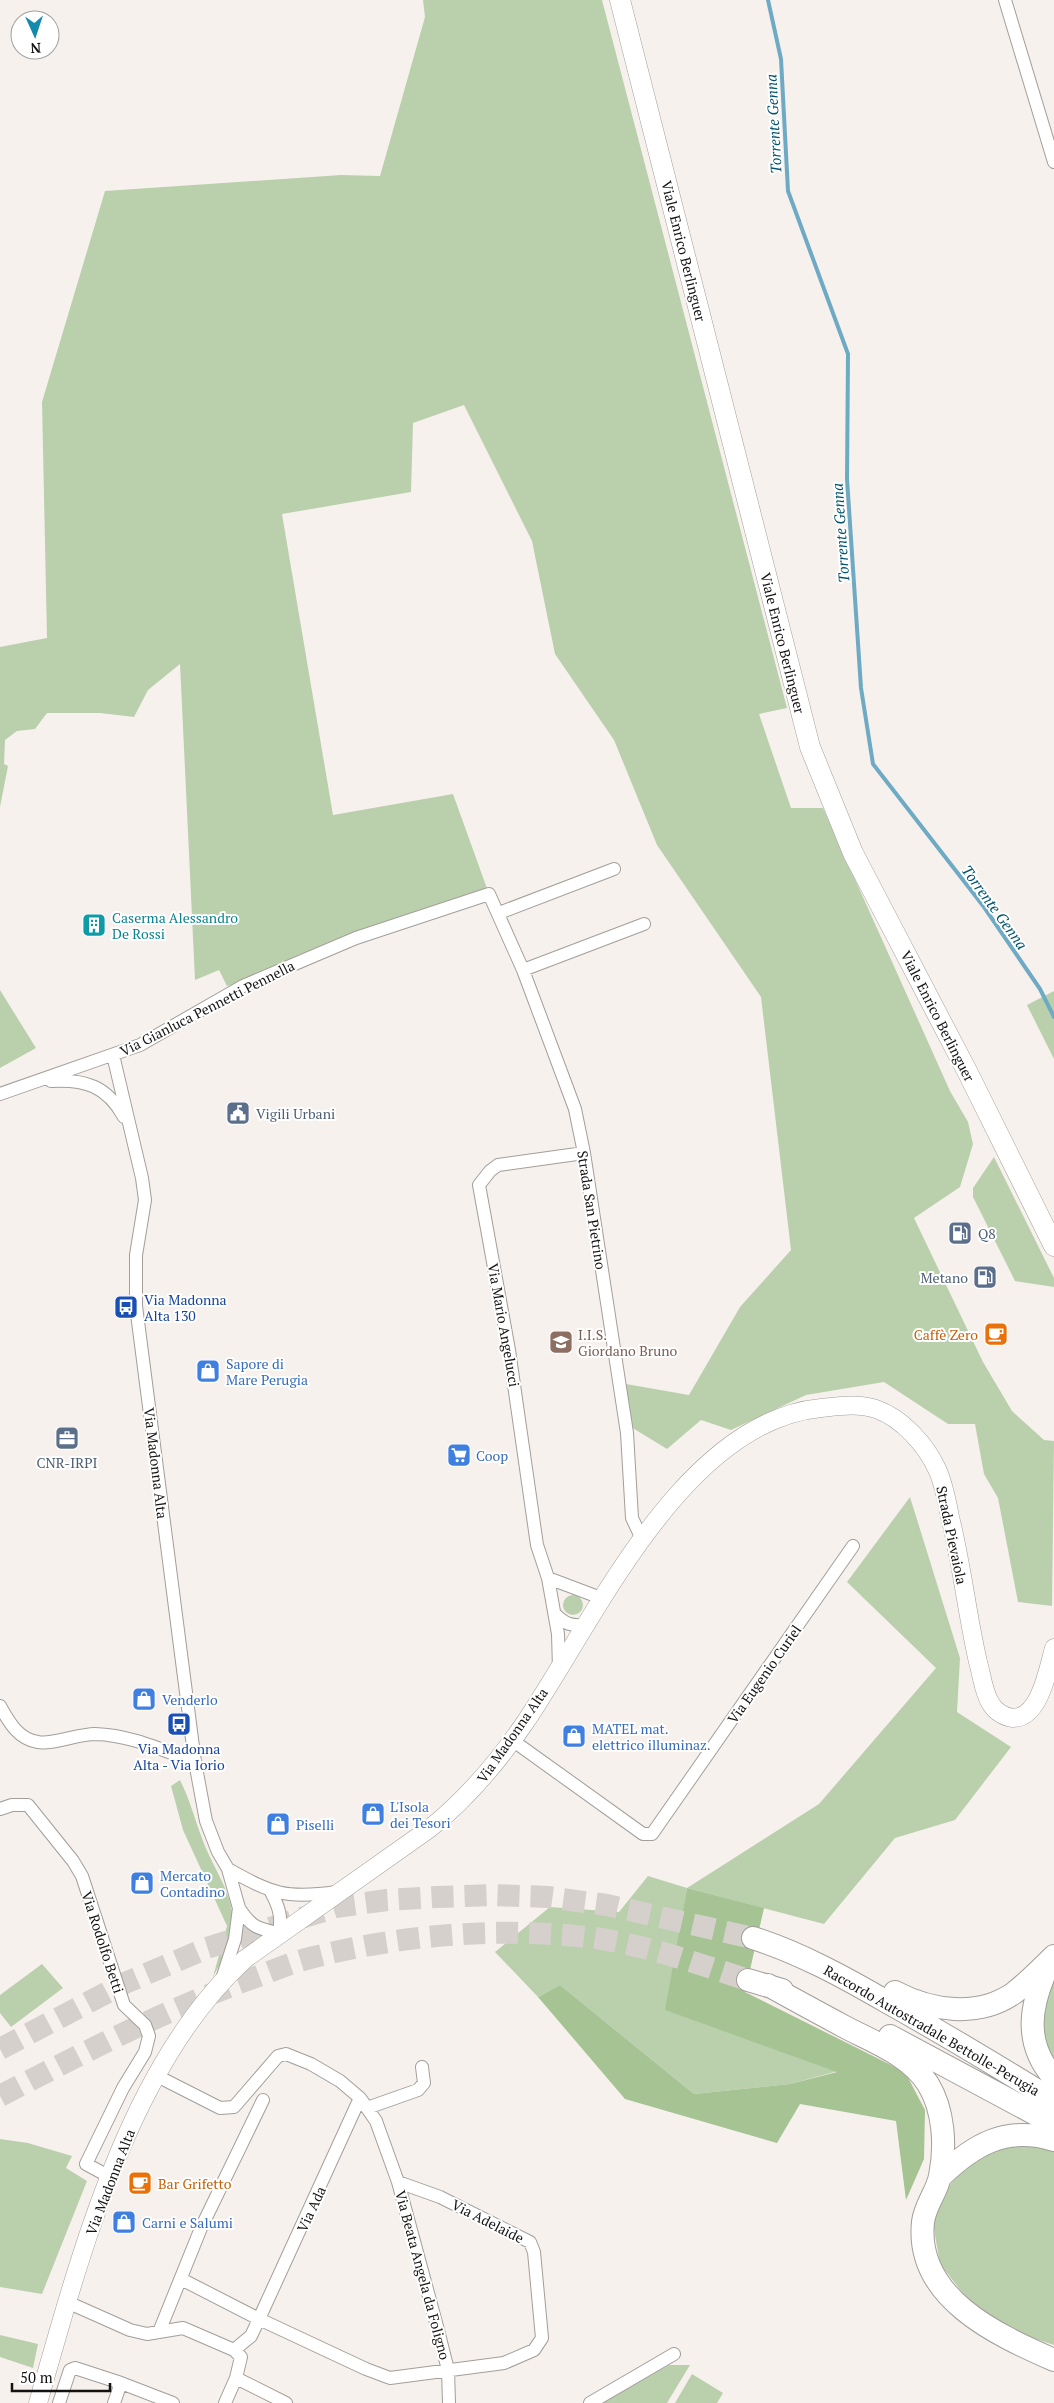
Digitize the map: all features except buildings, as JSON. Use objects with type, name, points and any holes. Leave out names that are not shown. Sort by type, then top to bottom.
[{"type":"highway","name":"Raccordo Autostradale Bettolle-Perugia","points":[[753,1938],[780,1947],[847,1979],[912,2015],[1054,2101]]},
{"type":"highway","points":[[780,1947],[830,1960],[900,1995],[928,2006],[951,2009],[975,2008],[994,2003],[1013,1994],[1053,1957]]},
{"type":"highway","points":[[1053,1957],[1039,1986],[1033,2008],[1032,2029],[1038,2051],[1046,2069],[1054,2078]]},
{"type":"highway","points":[[1050,2358],[972,2317],[941,2288],[931,2269],[924,2249],[923,2222],[929,2201],[940,2177],[943,2139],[940,2111],[928,2084],[914,2067],[900,2056],[758,1983],[842,2013],[916,2049],[1054,2124]]},
{"type":"highway","points":[[940,2177],[962,2156],[978,2146],[998,2139],[1017,2135],[1039,2136],[1054,2140]]},
{"type":"main road","name":"Viale Enrico Berlinguer","points":[[620,0],[810,747],[853,853],[964,1066],[1054,1246]]},
{"type":"street","points":[[1005,0],[1054,162]]},
{"type":"street","points":[[498,913],[614,869]]},
{"type":"street","name":"Strada San Pietrino","points":[[489,894],[522,970],[575,1109],[584,1153],[626,1433],[632,1518],[642,1539]]},
{"type":"street","name":"Via Gianluca Pennetti Pennella","points":[[0,1094],[39,1082],[148,1041],[271,973],[356,938],[489,894]]},
{"type":"street","points":[[522,970],[644,924]]},
{"type":"street","name":"Via Madonna Alta","points":[[114,1055],[128,1124],[142,1178],[145,1200],[136,1255],[136,1306],[195,1762],[206,1821],[218,1852],[228,1869],[239,1908],[248,1922],[261,1929],[279,1933]]},
{"type":"street","name":"Via Gianluca Pennetti Pennella","points":[[39,1082],[65,1080],[99,1088],[119,1107],[128,1124]]},
{"type":"street","name":"Via Mario Angelucci","points":[[559,1668],[556,1614],[548,1578],[537,1545],[509,1350],[479,1185],[490,1171],[498,1165],[584,1153]]},
{"type":"street","name":"Strada Pievaiola","points":[[642,1539],[690,1481],[722,1451],[747,1432],[779,1417],[813,1409],[850,1405],[876,1409],[900,1423],[922,1445],[937,1469],[957,1543],[971,1631],[985,1691],[991,1705],[1009,1718],[1021,1717],[1033,1708],[1054,1648]]},
{"type":"street","name":"Via Madonna Alta","points":[[42,2402],[76,2272],[110,2177],[134,2120],[178,2040],[222,1980],[279,1933],[452,1812],[478,1785],[512,1740],[559,1668],[601,1598],[642,1539]]},
{"type":"street","name":"Via Eugenio Curiel","points":[[512,1740],[643,1834],[652,1834],[853,1546]]},
{"type":"street","points":[[548,1578],[601,1598]]},
{"type":"street","points":[[556,1614],[563,1622],[573,1626],[584,1625]]},
{"type":"street","points":[[0,1706],[8,1721],[20,1735],[38,1743],[94,1734],[128,1738],[195,1762]]},
{"type":"street","name":"Via Rodolfo Betti","points":[[0,1808],[12,1805],[28,1805],[73,1861],[82,1876],[124,2005],[145,2025],[149,2036],[145,2052],[123,2088],[86,2164],[110,2177]]},
{"type":"street","points":[[228,1869],[271,1892],[292,1895],[340,1892]]},
{"type":"street","points":[[271,1892],[280,1908],[279,1933]]},
{"type":"street","name":"Via Madonna Alta","points":[[222,1980],[235,1939],[239,1908]]},
{"type":"street","name":"Via Beata Angela da Foligno","points":[[157,2076],[220,2108],[234,2107],[278,2056],[286,2054],[317,2068],[340,2082],[360,2098],[376,2122],[398,2182],[448,2370],[390,2378],[366,2369],[259,2319],[181,2279]]},
{"type":"street","points":[[368,2108],[418,2090],[424,2083],[422,2067]]},
{"type":"street","name":"Via Ada","points":[[259,2319],[360,2098]]},
{"type":"street","points":[[159,2332],[201,2228],[263,2100]]},
{"type":"street","name":"Via Adelaide","points":[[398,2182],[440,2197],[519,2236],[530,2242],[534,2252],[542,2338],[534,2350],[504,2363],[448,2370]]},
{"type":"street","points":[[68,2302],[130,2330],[147,2334],[183,2328],[234,2350],[241,2357],[236,2378],[225,2403]]},
{"type":"street","points":[[234,2350],[251,2336],[259,2319]]},
{"type":"street","points":[[590,2403],[674,2354]]},
{"type":"street","points":[[59,2403],[70,2370],[75,2368],[173,2403]]},
{"type":"street","points":[[448,2370],[449,2403]]},
{"type":"street","points":[[236,2378],[286,2403]]},
{"type":"street","points":[[114,2403],[121,2383]]},
{"type":"green space","points":[[423,0],[602,0],[787,708],[759,714],[791,808],[823,808],[950,1091],[968,1122],[973,1144],[960,1187],[914,1218],[983,1362],[1012,1411],[1044,1440],[1054,1441],[1052,1606],[1018,1602],[998,1498],[984,1474],[975,1424],[948,1424],[884,1382],[806,1395],[731,1430],[701,1420],[667,1449],[631,1427],[626,1384],[689,1395],[740,1307],[791,1250],[761,997],[657,845],[614,740],[555,654],[532,541],[464,405],[413,423],[411,492],[282,514],[333,815],[453,794],[489,894],[258,980],[227,986],[219,970],[195,980],[180,664],[148,690],[134,717],[100,713],[47,713],[35,729],[17,731],[5,740],[4,764],[8,766],[0,807],[0,647],[47,638],[42,402],[105,191],[341,175],[380,176],[425,17]]},
{"type":"green space","points":[[0,990],[36,1048],[0,1068]]},
{"type":"green space","points":[[1054,991],[1054,1059],[1027,1005]]},
{"type":"green space","points":[[994,1157],[1054,1278],[1054,1287],[1015,1281],[973,1197],[973,1188]]},
{"type":"green space","points":[[910,1497],[960,1658],[957,1712],[1011,1747],[955,1820],[895,1838],[824,1924],[687,1888],[819,1804],[936,1668],[847,1582]]},
{"type":"green space","points":[[569,1595],[577,1595],[583,1601],[583,1609],[577,1615],[569,1615],[563,1609],[563,1601]]},
{"type":"green space","points":[[180,1780],[203,1841],[231,1904],[233,1918],[229,1947],[213,1977],[227,1926],[183,1830],[171,1786]]},
{"type":"green space","points":[[648,1876],[687,1888],[666,2010],[838,2071],[790,2084],[694,2094],[560,1985],[538,1997],[495,1952],[550,1907],[619,1912]]},
{"type":"green space","points":[[687,1888],[764,1908],[745,1992],[905,2072],[925,2110],[924,2159],[906,2200],[896,2121],[800,2104],[777,2143],[625,2099],[538,1997],[560,1985],[694,2094],[790,2084],[837,2072],[665,2010]]},
{"type":"green space","points":[[42,1964],[63,1988],[11,2027],[0,2013],[0,1995]]},
{"type":"green space","points":[[1054,1972],[1054,2069],[1040,2031]]},
{"type":"green space","points":[[0,2139],[28,2143],[72,2156],[66,2168],[87,2181],[42,2294],[0,2287]]},
{"type":"green space","points":[[1013,2143],[1054,2150],[1054,2345],[1027,2336],[972,2305],[940,2264],[932,2218],[948,2187],[972,2160]]},
{"type":"green space","points":[[0,2335],[38,2344],[33,2368],[0,2357]]},
{"type":"green space","points":[[669,2365],[690,2365],[667,2403],[602,2403]]},
{"type":"green space","points":[[692,2374],[723,2393],[717,2403],[675,2403]]},
{"type":"waterway","name":"Torrente Genna","points":[[768,0],[781,59],[788,191],[848,354],[847,479],[861,688],[873,764],[984,907],[1040,989],[1054,1017]]},
{"type":"tunnel","points":[[0,2049],[125,1983],[207,1948],[336,1907],[387,1900],[437,1897],[493,1895],[548,1897],[607,1905],[753,1938]]},
{"type":"tunnel","points":[[0,2096],[124,2033],[218,1991],[302,1960],[378,1944],[448,1935],[483,1933],[553,1934],[588,1937],[649,1949],[748,1980]]},
{"type":"place","name":"Caserma Alessandro De Rossi","points":[[94,925]]},
{"type":"place","name":"Vigili Urbani","points":[[238,1113]]},
{"type":"place","name":"Q8","points":[[960,1233]]},
{"type":"place","name":"Metano","points":[[985,1277]]},
{"type":"place","name":"Via Madonna Alta 130","points":[[126,1307]]},
{"type":"place","name":"Caffè Zero","points":[[996,1334]]},
{"type":"place","name":"I.I.S. Giordano Bruno","points":[[561,1342]]},
{"type":"place","name":"Sapore di Mare Perugia","points":[[208,1371]]},
{"type":"place","name":"CNR-IRPI","points":[[67,1438]]},
{"type":"place","name":"Coop","points":[[459,1455]]},
{"type":"place","name":"Venderlo","points":[[144,1699]]},
{"type":"place","name":"Via Madonna Alta - Via Iorio","points":[[179,1724]]},
{"type":"place","name":"MATEL mat. elettrico illuminaz.","points":[[574,1736]]},
{"type":"place","name":"L'Isola dei Tesori","points":[[373,1814]]},
{"type":"place","name":"Piselli","points":[[278,1824]]},
{"type":"place","name":"Mercato Contadino","points":[[142,1883]]},
{"type":"place","name":"Bar Grifetto","points":[[140,2183]]},
{"type":"place","name":"Carni e Salumi","points":[[124,2222]]}]
